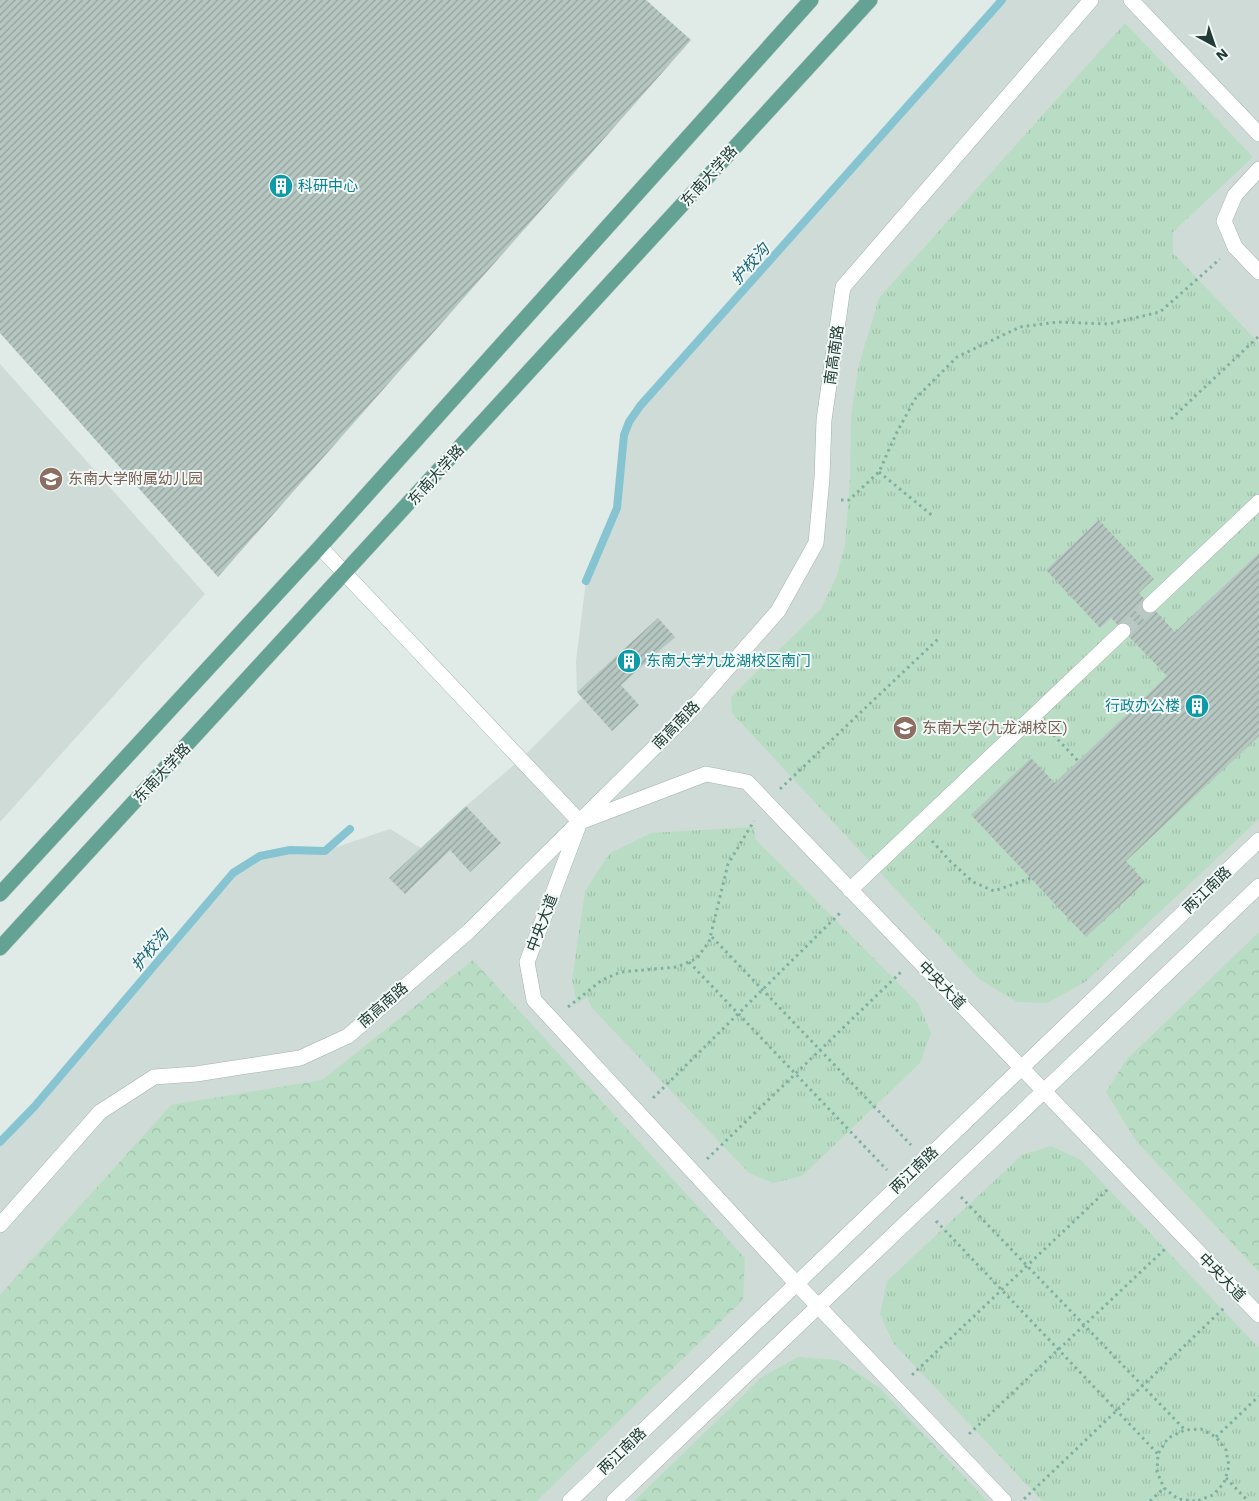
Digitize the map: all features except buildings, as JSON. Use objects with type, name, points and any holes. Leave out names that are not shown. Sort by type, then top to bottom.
[{"type":"main road","points":[[0,894],[320,547],[811,0]]},
{"type":"main road","name":"东南大学路","points":[[0,948],[870,0]]},
{"type":"street","name":"南高南路","points":[[0,1225],[100,1112],[154,1077],[196,1074],[300,1058],[348,1036],[469,931],[685,717],[778,612],[816,543],[824,420],[843,287],[1091,0]]},
{"type":"street","points":[[1131,0],[1259,134]]},
{"type":"street","points":[[1259,170],[1234,195],[1224,221],[1235,247],[1259,272]]},
{"type":"street","points":[[1150,605],[1259,502]]},
{"type":"street","points":[[320,547],[580,822]]},
{"type":"street","points":[[854,893],[918,826],[1123,630]]},
{"type":"street","name":"中央大道","points":[[1004,1501],[796,1283],[534,1000],[527,962],[580,822],[706,774],[747,782],[1259,1315]]},
{"type":"street","name":"两江南路","points":[[570,1501],[1259,840]]},
{"type":"street","name":"两江南路","points":[[614,1501],[1259,886]]},
{"type":"path","points":[[820,499],[849,500],[879,472],[896,434],[915,399],[957,357],[1020,328],[1058,322],[1109,324],[1160,312],[1235,247]]},
{"type":"path","points":[[1171,419],[1259,336]]},
{"type":"path","points":[[879,472],[934,516]]},
{"type":"path","points":[[552,1020],[602,980],[621,972],[677,967],[696,959],[710,942],[728,864],[766,802],[938,639]]},
{"type":"path","points":[[1034,715],[1078,761]]},
{"type":"path","points":[[918,826],[950,862],[973,882],[994,891],[1031,878]]},
{"type":"path","points":[[638,1112],[763,990],[854,893]]},
{"type":"path","points":[[711,936],[926,1160]]},
{"type":"path","points":[[693,1172],[915,958]]},
{"type":"path","points":[[689,962],[900,1184]]},
{"type":"path","points":[[898,1390],[1124,1174]]},
{"type":"path","points":[[947,1182],[1185,1430]]},
{"type":"path","points":[[922,1206],[1158,1454]]},
{"type":"path","points":[[954,1448],[1181,1233]]},
{"type":"path","points":[[1022,1501],[1239,1294]]},
{"type":"path","points":[[1216,1437],[1259,1396]]},
{"type":"path","points":[[1201,1429],[1216,1437],[1226,1450],[1229,1466],[1224,1483],[1212,1496],[1203,1500],[1178,1499],[1164,1488],[1157,1472],[1158,1454],[1168,1438],[1185,1430],[1201,1429]]},
{"type":"path","points":[[1226,1477],[1248,1501]]},
{"type":"path","points":[[1150,1501],[1164,1488]]},
{"type":"shaded area","name":"东南大学(九龙湖校区)","points":[[1002,0],[1259,0],[1259,1501],[0,1501],[0,1142],[34,1107],[233,873],[260,856],[290,850],[325,851],[390,829],[421,848],[521,759],[582,698],[577,692],[576,661],[586,581],[617,508],[624,435],[629,422],[640,406]]},
{"type":"shaded area","name":"东南大学附属幼儿园","points":[[0,364],[205,594],[0,822]]},
{"type":"green space","points":[[1125,23],[1253,157],[1173,232],[1173,253],[1259,343],[1259,819],[1085,982],[1047,1003],[1017,1002],[979,979],[732,713],[731,697],[821,609],[837,575],[845,545],[850,478],[851,417],[858,368],[879,298]]},
{"type":"green space","points":[[754,827],[756,840],[918,1003],[931,1033],[920,1063],[802,1176],[773,1183],[749,1173],[592,1008],[587,997],[577,1004],[572,980],[585,891],[609,854],[651,833]]},
{"type":"green space","points":[[1259,932],[1259,1272],[1136,1141],[1106,1092],[1126,1060]]},
{"type":"green space","points":[[473,960],[745,1258],[743,1300],[537,1501],[0,1501],[0,1295],[171,1105],[322,1080]]},
{"type":"green space","points":[[1051,1146],[1081,1160],[1259,1348],[1259,1501],[1042,1501],[893,1343],[880,1314],[887,1281],[1022,1155]]},
{"type":"green space","points":[[798,1357],[838,1360],[880,1388],[987,1501],[634,1501],[762,1377]]},
{"type":"waterway","name":"护校沟","points":[[586,581],[617,508],[624,435],[629,422],[640,406],[1002,0]]},
{"type":"waterway","name":"护校沟","points":[[0,1142],[34,1107],[233,873],[260,856],[290,850],[325,851],[350,829]]},
{"type":"tunnel","points":[[1123,631],[1150,605]]},
{"type":"place","name":"科研中心","points":[[281,186]]},
{"type":"place","name":"东南大学附属幼儿园","points":[[51,479]]},
{"type":"place","name":"东南大学九龙湖校区南门","points":[[629,661]]},
{"type":"place","name":"行政办公楼","points":[[1197,706]]},
{"type":"place","name":"东南大学(九龙湖校区)","points":[[905,728]]}]
